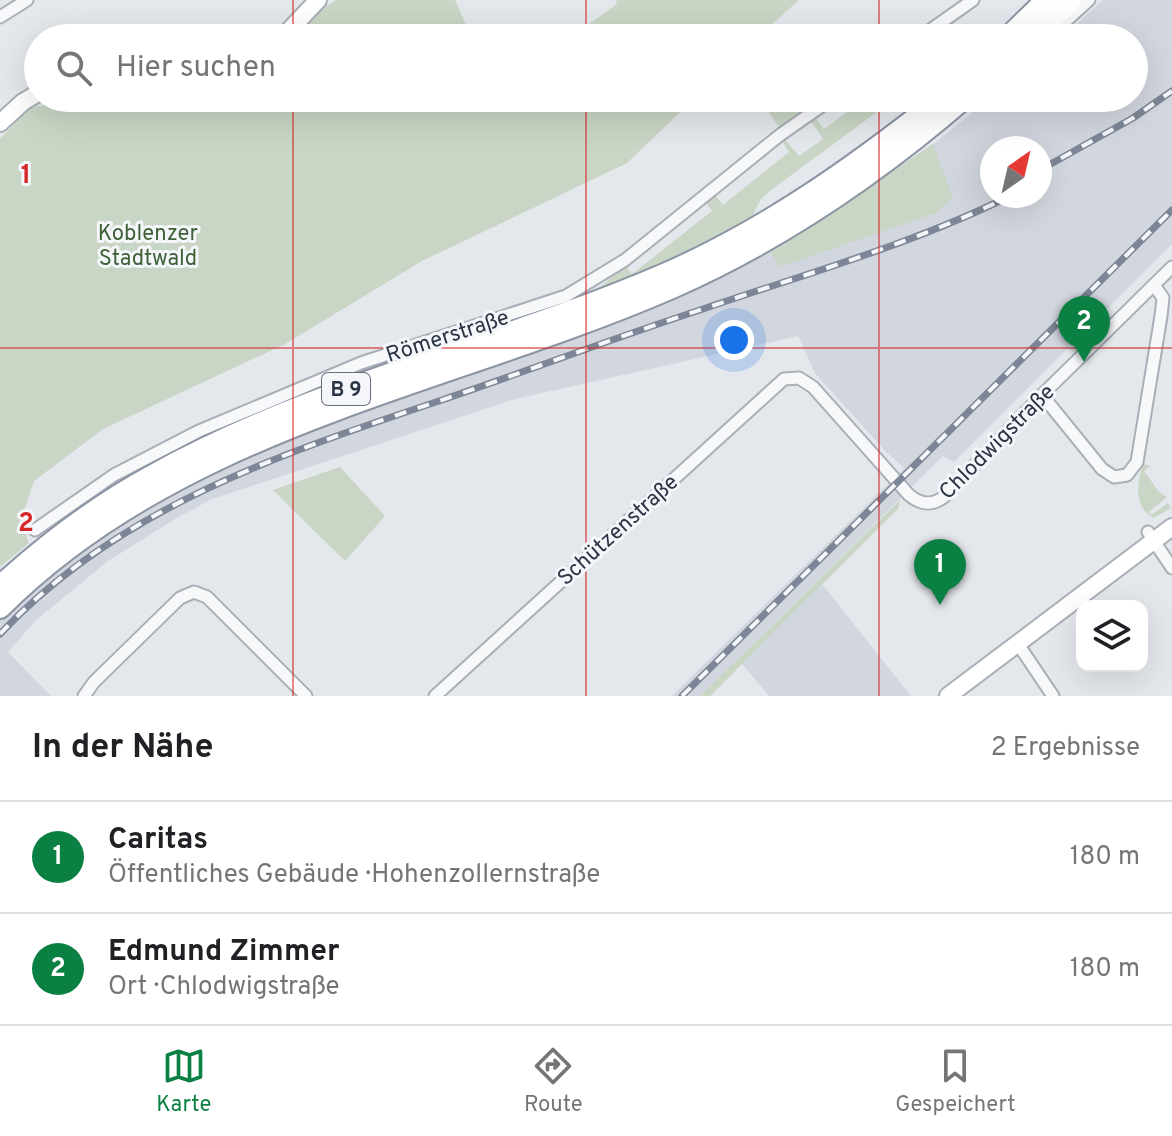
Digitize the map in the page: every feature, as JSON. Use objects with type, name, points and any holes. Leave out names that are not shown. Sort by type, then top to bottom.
[{"type":"highway","points":[[1021,24],[1046,0]]},
{"type":"highway","points":[[1046,24],[1071,0]]},
{"type":"highway","name":"B 9","points":[[774,226],[923,112]]},
{"type":"highway","name":"B 9","points":[[0,608],[94,529],[160,488],[239,449],[361,401],[671,288],[774,226],[839,196],[948,112]]},
{"type":"highway","name":"B 9","points":[[0,586],[52,541],[107,502],[162,469],[223,440],[355,386],[725,254]]},
{"type":"street","points":[[0,17],[27,0]]},
{"type":"street","points":[[295,24],[318,0]]},
{"type":"street","points":[[939,24],[973,0]]},
{"type":"street","points":[[1062,24],[1089,0]]},
{"type":"street","points":[[0,123],[24,101]]},
{"type":"street","name":"Römerstraße","points":[[35,530],[114,475],[199,431],[361,363],[566,296],[625,260],[813,112]]},
{"type":"street","name":"Chlodwigstraße","points":[[804,380],[909,495],[923,504],[932,504],[945,496],[1172,267]]},
{"type":"street","points":[[1042,395],[1102,469],[1114,477],[1127,475],[1137,462],[1163,302],[1161,293],[1154,285]]},
{"type":"street","name":"Schützenstraße","points":[[435,696],[772,387],[789,377],[804,380]]},
{"type":"street","points":[[948,696],[1018,644],[1151,536],[1172,527]]},
{"type":"street","points":[[1151,536],[1172,568]]},
{"type":"street","points":[[84,696],[94,682],[180,598],[194,592],[207,597],[306,696]]},
{"type":"street","points":[[1018,644],[1053,696]]},
{"type":"shaded area","points":[[1103,0],[1172,0],[1172,244],[954,462],[943,456],[700,696],[672,696],[904,468],[815,373],[798,336],[515,399],[212,499],[108,561],[35,621],[8,652],[51,696],[0,696],[0,617],[73,553],[163,494],[278,442],[606,323],[770,251],[924,152],[973,112],[1148,112],[1148,24],[1076,24]]},
{"type":"shaded area","points":[[822,584],[911,696],[769,696],[742,664]]},
{"type":"green space","points":[[336,0],[455,0],[466,24],[308,24]]},
{"type":"green space","points":[[616,0],[799,0],[772,24],[589,24],[617,4]]},
{"type":"green space","name":"Koblenzer Stadtwald","points":[[25,112],[680,112],[627,163],[422,261],[285,344],[103,429],[34,481],[20,522],[29,532],[26,536],[29,543],[0,567],[0,139]]},
{"type":"green space","points":[[769,112],[800,112],[779,127]]},
{"type":"green space","points":[[847,112],[877,112],[771,190],[761,199],[750,221],[714,241],[597,290],[625,266],[632,274],[712,211],[706,203],[715,195],[723,205],[789,152],[782,141],[785,139],[799,156],[823,139],[811,121],[816,118],[824,129]]},
{"type":"green space","points":[[933,144],[953,198],[936,213],[780,267],[770,251]]},
{"type":"green space","points":[[1143,464],[1150,466],[1144,471],[1159,492],[1167,497],[1149,512],[1151,515],[1168,503],[1171,508],[1154,518],[1143,508],[1138,494]]},
{"type":"green space","points":[[340,467],[385,516],[345,561],[273,490]]},
{"type":"green space","points":[[900,500],[898,509],[710,696],[700,696]]},
{"type":"railway","points":[[1148,108],[1172,91]]},
{"type":"railway","points":[[1052,163],[1142,112]]},
{"type":"railway","points":[[0,634],[46,590],[96,552],[149,519],[261,465],[637,331],[897,244],[984,208]]},
{"type":"railway","points":[[682,696],[1172,210]]},
{"type":"place","name":"Edmund Zimmer","points":[[1084,362]]},
{"type":"place","name":"Caritas","points":[[940,605]]}]
